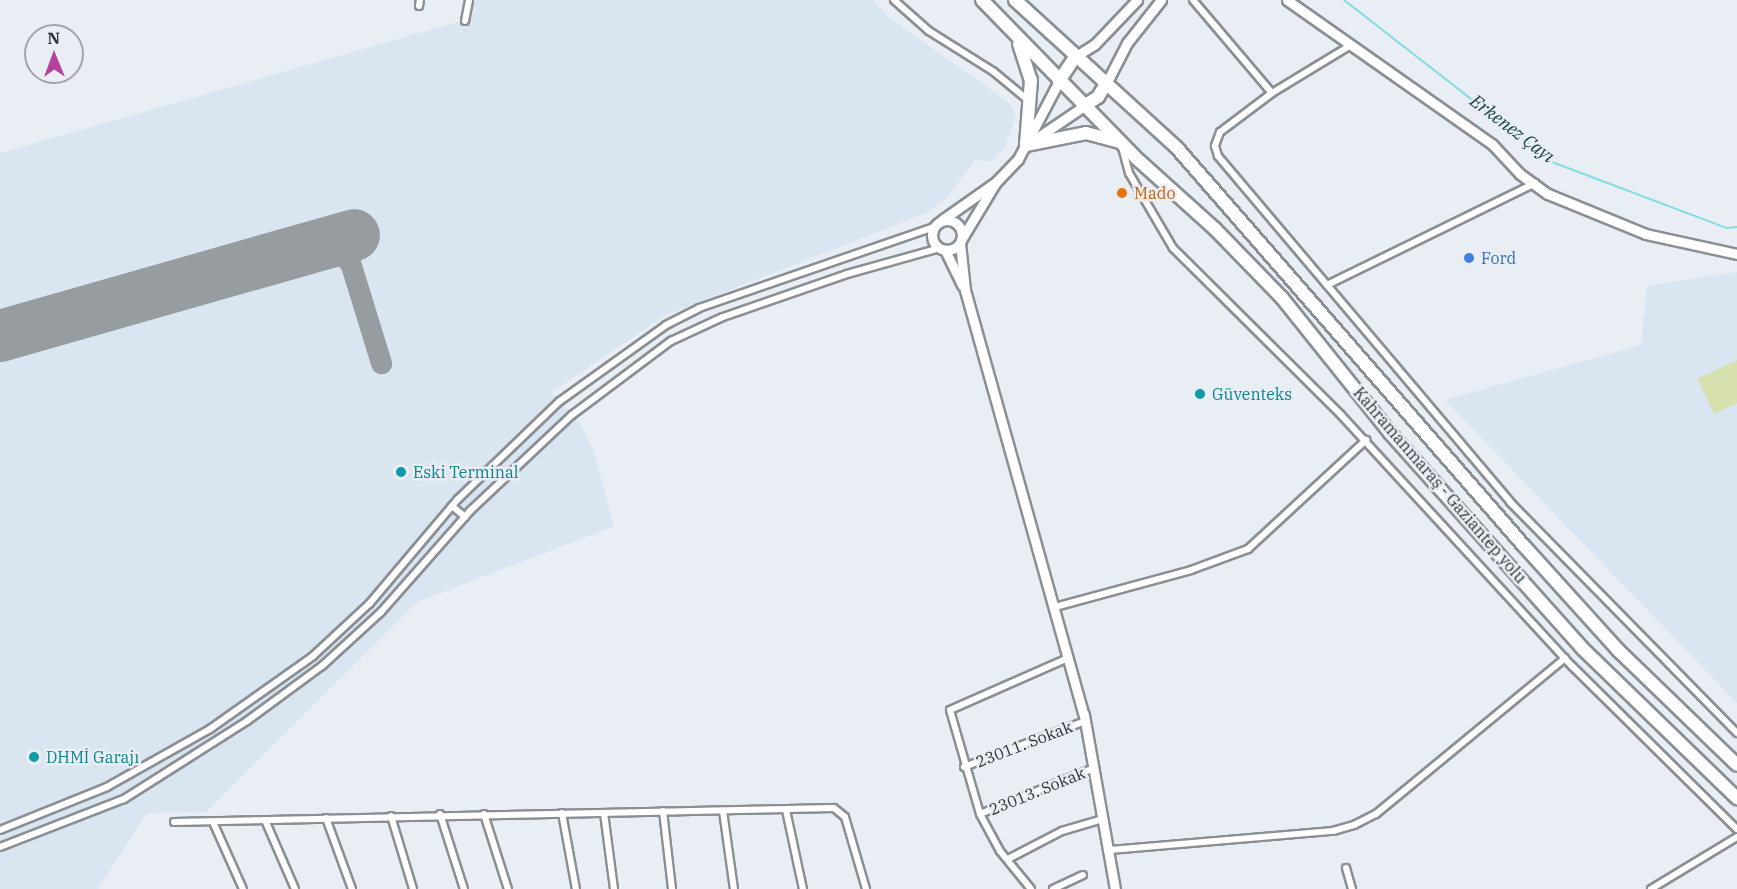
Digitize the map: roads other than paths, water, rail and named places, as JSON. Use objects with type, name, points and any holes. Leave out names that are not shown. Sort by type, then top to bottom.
[{"type":"highway","name":"Kahramanmaraş - Gaziantep yolu","points":[[982,0],[1070,93],[1282,298],[1390,433],[1582,648],[1737,798]]},
{"type":"highway","name":"Kahramanmaraş - Gaziantep yolu","points":[[1015,0],[1107,82],[1216,190],[1355,356],[1618,650],[1737,765]]},
{"type":"highway","points":[[1015,35],[1031,80],[1031,104],[1026,145],[1086,132],[1121,142]]},
{"type":"highway","points":[[1059,81],[1076,56]]},
{"type":"highway","points":[[1084,106],[1098,97],[1107,82]]},
{"type":"street","points":[[465,21],[469,0]]},
{"type":"street","points":[[894,0],[929,31],[994,72],[1031,104]]},
{"type":"street","points":[[1076,56],[1095,44],[1137,0]]},
{"type":"street","points":[[1107,82],[1127,43],[1161,0]]},
{"type":"street","points":[[1193,0],[1272,93]]},
{"type":"street","points":[[1287,0],[1492,144],[1520,174],[1548,194],[1591,215],[1646,234],[1737,254]]},
{"type":"street","points":[[1352,45],[1272,93],[1220,132],[1216,151],[1510,502],[1737,733]]},
{"type":"street","points":[[0,847],[124,799],[247,721],[322,666],[381,612],[465,518],[586,402],[671,341],[723,317],[806,288],[942,249],[961,241],[996,182],[1026,145],[1059,81]]},
{"type":"street","points":[[1026,145],[1084,106]]},
{"type":"street","points":[[1121,142],[1129,173],[1173,248],[1366,440],[1565,658],[1737,829]]},
{"type":"street","points":[[965,290],[942,249],[933,241],[937,224],[996,182]]},
{"type":"street","points":[[1327,285],[1535,183]]},
{"type":"street","points":[[0,830],[107,788],[210,729],[313,657],[370,603],[452,506],[560,401],[666,324],[699,308],[951,220],[959,225],[965,290],[1085,721],[1110,850],[1115,889]]},
{"type":"street","points":[[1055,607],[1191,570],[1248,549],[1366,440]]},
{"type":"street","points":[[452,506],[465,518]]},
{"type":"street","points":[[1031,889],[1008,859],[980,814],[964,767],[950,710],[1068,658]]},
{"type":"street","points":[[1110,850],[1333,831],[1354,825],[1376,814],[1565,658]]},
{"type":"street","name":"23011. Sokak","points":[[964,767],[1085,721]]},
{"type":"street","name":"23013. Sokak","points":[[980,814],[1094,768]]},
{"type":"street","points":[[174,822],[484,813],[834,808],[844,818],[866,889]]},
{"type":"street","points":[[786,810],[803,889]]},
{"type":"street","points":[[663,811],[672,889]]},
{"type":"street","points":[[723,811],[734,889]]},
{"type":"street","points":[[484,813],[508,889]]},
{"type":"street","points":[[562,813],[576,889]]},
{"type":"street","points":[[604,813],[614,889]]},
{"type":"street","points":[[440,814],[464,889]]},
{"type":"street","points":[[391,816],[413,889]]},
{"type":"street","points":[[327,818],[352,889]]},
{"type":"street","points":[[1008,859],[1062,831],[1103,819]]},
{"type":"street","points":[[266,820],[295,889]]},
{"type":"street","points":[[213,822],[243,889]]},
{"type":"street","points":[[1651,889],[1737,837]]},
{"type":"street","points":[[1346,868],[1352,889]]},
{"type":"street","points":[[1053,889],[1083,875]]},
{"type":"waterway","name":"Erkenez Çayı","points":[[1344,0],[1552,162],[1727,228],[1737,227]]},
{"type":"place","name":"Mado","points":[[1122,193]]},
{"type":"place","name":"Ford","points":[[1469,258]]},
{"type":"place","name":"Güventeks","points":[[1200,394]]},
{"type":"place","name":"Eski Terminal","points":[[401,472]]},
{"type":"place","name":"DHMİ Garajı","points":[[34,757]]}]
